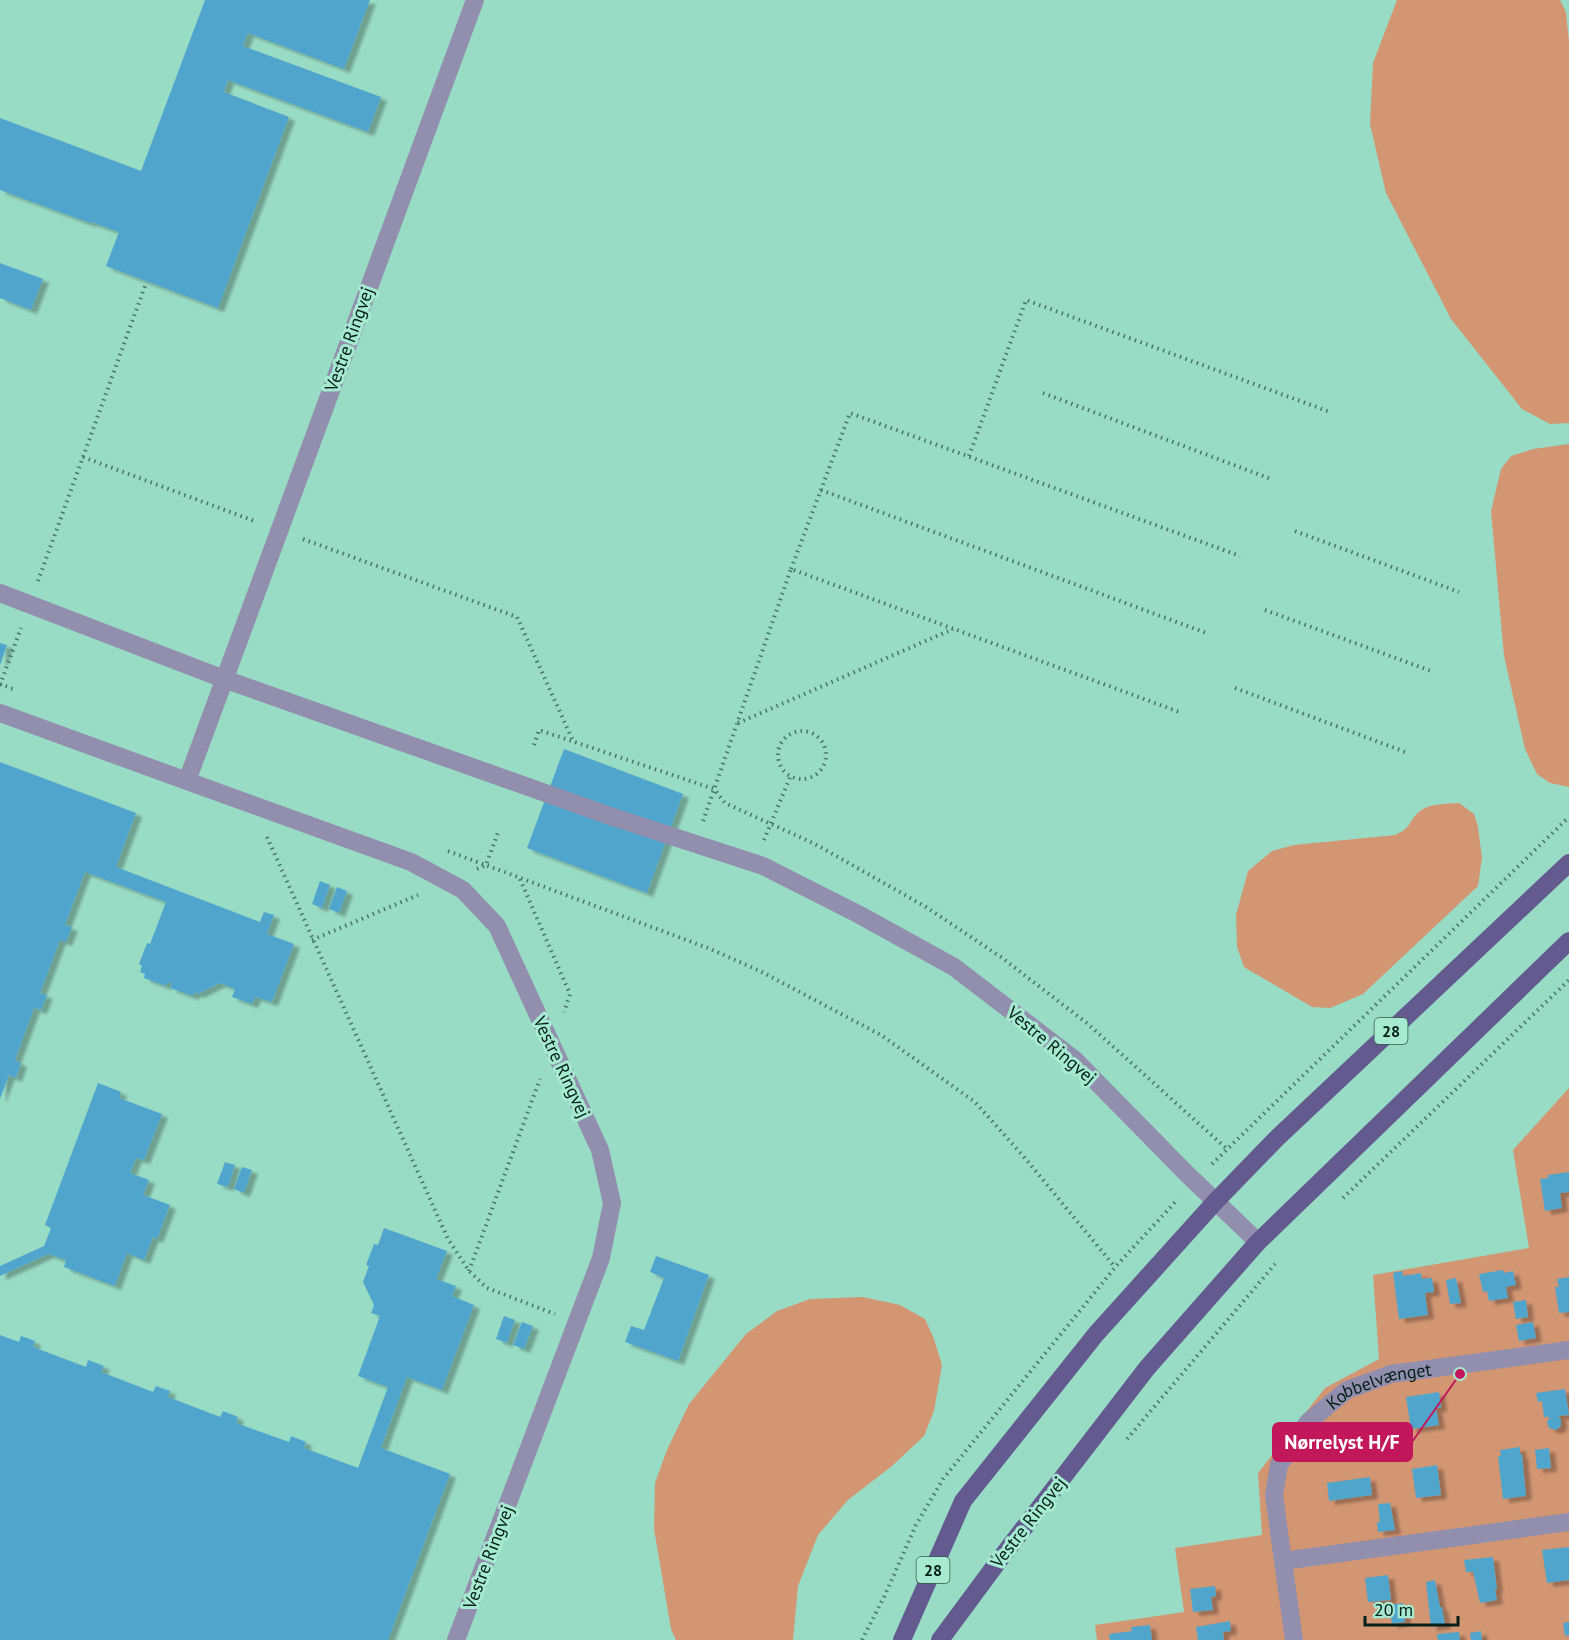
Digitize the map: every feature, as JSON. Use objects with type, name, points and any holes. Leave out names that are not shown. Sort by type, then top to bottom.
[{"type":"main road","name":"28","points":[[902,1640],[963,1501],[1096,1334],[1215,1202],[1276,1139],[1569,862]]},
{"type":"main road","name":"Vestre Ringvej","points":[[940,1640],[1000,1558],[1147,1368],[1258,1242],[1569,941]]},
{"type":"street","name":"Vestre Ringvej","points":[[456,1640],[601,1258],[612,1203],[600,1150],[497,926],[463,890],[411,862],[187,781],[475,0]]},
{"type":"street","name":"Vestre Ringvej","points":[[0,593],[224,679],[610,816],[756,864],[858,914],[954,967],[1075,1060],[1215,1202],[1258,1242]]},
{"type":"street","points":[[0,712],[187,781]]},
{"type":"street","name":"Kobbelvænget","points":[[1294,1640],[1274,1495],[1279,1465],[1308,1422],[1347,1390],[1391,1374],[1569,1350]]},
{"type":"street","points":[[1283,1561],[1569,1522]]},
{"type":"path","points":[[22,692],[0,685],[145,286]]},
{"type":"path","points":[[969,456],[1026,300],[1330,412]]},
{"type":"path","points":[[1043,393],[1271,479]]},
{"type":"path","points":[[695,843],[791,569],[850,413],[1240,556]]},
{"type":"path","points":[[83,457],[517,617],[574,743]]},
{"type":"path","points":[[821,490],[1209,633]]},
{"type":"path","points":[[1295,531],[1459,592]]},
{"type":"path","points":[[791,569],[1182,712]]},
{"type":"path","points":[[1265,610],[1431,671]]},
{"type":"path","points":[[737,723],[953,629]]},
{"type":"path","points":[[1235,688],[1408,753]]},
{"type":"path","points":[[534,745],[540,730],[714,789]]},
{"type":"path","points":[[801,731],[816,735],[825,746],[826,754],[822,768],[809,778],[801,779],[791,775],[781,766],[778,758],[782,742],[793,732],[801,731]]},
{"type":"path","points":[[756,864],[791,775]]},
{"type":"path","points":[[254,806],[312,940],[448,1239],[469,1271],[487,1288],[577,1322]]},
{"type":"path","points":[[442,849],[708,948],[760,971],[881,1035],[975,1102],[1115,1267]]},
{"type":"path","points":[[469,1271],[570,994],[519,878]]},
{"type":"path","points":[[1338,1203],[1569,980]]},
{"type":"path","points":[[1126,1440],[1278,1261]]},
{"type":"shaded area","points":[[1397,0],[1560,0],[1566,12],[1569,42],[1569,423],[1550,424],[1522,409],[1451,319],[1386,193],[1370,124],[1373,63]]},
{"type":"shaded area","points":[[1569,444],[1569,787],[1550,783],[1537,774],[1525,749],[1504,656],[1491,511],[1501,469],[1511,456],[1533,449]]},
{"type":"shaded area","points":[[1459,803],[1474,814],[1478,827],[1482,858],[1478,886],[1363,994],[1330,1008],[1312,1007],[1244,967],[1237,947],[1236,915],[1248,871],[1272,851],[1294,845],[1395,835],[1408,827],[1424,808],[1439,804]]},
{"type":"shaded area","points":[[1569,1088],[1569,1640],[1097,1640],[1095,1625],[1184,1612],[1175,1548],[1262,1535],[1258,1473],[1325,1388],[1379,1359],[1373,1275],[1529,1248],[1513,1150]]},
{"type":"shaded area","points":[[863,1297],[900,1305],[925,1319],[934,1339],[942,1365],[934,1411],[924,1436],[892,1466],[848,1500],[818,1535],[798,1586],[793,1640],[676,1640],[671,1629],[654,1529],[655,1483],[667,1450],[689,1404],[746,1334],[777,1311],[810,1299]]},
{"type":"building","points":[[205,0],[370,0],[344,69],[248,33],[243,46],[381,97],[368,132],[228,80],[224,92],[289,117],[218,308],[106,266],[119,232],[0,190],[0,118],[141,171]]},
{"type":"building","points":[[0,263],[43,279],[31,310],[0,298]]},
{"type":"building","points":[[0,643],[7,645],[0,665]]},
{"type":"building","points":[[564,749],[683,794],[647,893],[527,848]]},
{"type":"building","points":[[0,762],[136,813],[116,867],[260,922],[264,912],[274,915],[267,934],[294,944],[272,1002],[255,997],[252,1004],[232,997],[235,989],[220,983],[198,994],[195,992],[193,996],[170,988],[172,984],[168,982],[166,986],[144,978],[145,974],[140,972],[142,966],[139,964],[147,943],[150,944],[166,902],[85,872],[65,925],[72,927],[66,942],[60,940],[40,993],[47,995],[41,1010],[34,1008],[15,1060],[21,1063],[16,1078],[9,1075],[0,1099]]},
{"type":"building","points":[[320,881],[330,885],[322,908],[312,904]]},
{"type":"building","points":[[337,887],[347,891],[339,913],[329,909]]},
{"type":"building","points":[[98,1083],[121,1092],[119,1098],[162,1114],[144,1160],[136,1158],[130,1173],[149,1180],[143,1195],[170,1205],[157,1239],[153,1237],[144,1260],[127,1253],[115,1286],[64,1267],[66,1260],[48,1254],[0,1276],[0,1266],[44,1246],[51,1228],[45,1225]]},
{"type":"building","points":[[225,1162],[235,1165],[228,1187],[217,1184]]},
{"type":"building","points":[[242,1167],[252,1170],[244,1193],[234,1189]]},
{"type":"building","points":[[1569,1172],[1569,1192],[1560,1193],[1562,1208],[1545,1211],[1540,1179],[1548,1178],[1548,1175]]},
{"type":"building","points":[[384,1228],[447,1251],[436,1279],[456,1286],[452,1296],[474,1305],[442,1390],[407,1377],[381,1448],[450,1474],[388,1640],[0,1640],[0,1335],[19,1342],[21,1336],[35,1341],[33,1347],[86,1367],[88,1360],[104,1366],[101,1372],[153,1392],[156,1386],[170,1391],[168,1397],[220,1417],[223,1411],[238,1417],[236,1423],[289,1442],[291,1436],[306,1442],[304,1448],[358,1468],[388,1387],[358,1376],[380,1316],[371,1313],[374,1305],[363,1282],[369,1266],[366,1265],[374,1244],[378,1245]]},
{"type":"building","points":[[656,1256],[709,1275],[678,1361],[625,1342],[631,1326],[644,1330],[664,1278],[650,1272]]},
{"type":"building","points":[[1503,1270],[1504,1273],[1513,1271],[1516,1285],[1506,1287],[1508,1298],[1489,1301],[1487,1291],[1483,1292],[1479,1274]]},
{"type":"building","points":[[1402,1271],[1403,1276],[1421,1273],[1422,1279],[1432,1278],[1434,1292],[1425,1293],[1428,1315],[1399,1319],[1393,1273]]},
{"type":"building","points":[[1569,1277],[1569,1312],[1559,1313],[1555,1287],[1559,1287],[1557,1279]]},
{"type":"building","points":[[1456,1278],[1461,1303],[1450,1304],[1446,1280]]},
{"type":"building","points":[[1526,1300],[1528,1317],[1516,1319],[1513,1302]]},
{"type":"building","points":[[504,1316],[515,1320],[507,1343],[496,1339]]},
{"type":"building","points":[[522,1322],[533,1326],[524,1349],[513,1345]]},
{"type":"building","points":[[1533,1322],[1536,1338],[1519,1341],[1516,1325]]},
{"type":"building","points":[[1565,1389],[1569,1415],[1558,1416],[1561,1419],[1561,1426],[1556,1430],[1549,1428],[1547,1422],[1550,1417],[1544,1417],[1542,1401],[1538,1402],[1536,1393]]},
{"type":"building","points":[[1439,1392],[1441,1408],[1436,1408],[1439,1425],[1411,1429],[1406,1397]]},
{"type":"building","points":[[1520,1447],[1526,1496],[1503,1499],[1498,1456],[1501,1456],[1500,1450]]},
{"type":"building","points":[[1549,1448],[1551,1468],[1537,1469],[1535,1450]]},
{"type":"building","points":[[1437,1465],[1441,1495],[1416,1498],[1412,1469]]},
{"type":"building","points":[[1370,1477],[1372,1495],[1329,1501],[1327,1483]]},
{"type":"building","points":[[1390,1503],[1395,1530],[1378,1532],[1377,1522],[1380,1522],[1378,1504]]},
{"type":"building","points":[[1569,1547],[1569,1580],[1547,1583],[1542,1550]]},
{"type":"building","points":[[1493,1557],[1497,1600],[1480,1603],[1473,1572],[1466,1572],[1464,1560]]},
{"type":"building","points":[[1388,1575],[1391,1600],[1368,1602],[1365,1578]]},
{"type":"building","points":[[1435,1580],[1445,1625],[1431,1627],[1426,1582]]},
{"type":"building","points":[[1215,1586],[1216,1596],[1211,1597],[1213,1610],[1193,1612],[1190,1589]]},
{"type":"building","points":[[1403,1603],[1405,1622],[1392,1624],[1389,1605]]},
{"type":"building","points":[[1230,1621],[1231,1631],[1223,1632],[1224,1640],[1198,1640],[1196,1627]]},
{"type":"building","points":[[1569,1622],[1569,1635],[1565,1636],[1563,1623]]},
{"type":"building","points":[[1150,1625],[1152,1640],[1110,1640],[1109,1634],[1132,1631],[1131,1627]]},
{"type":"building","points":[[1481,1631],[1482,1640],[1471,1640],[1470,1633]]},
{"type":"building","points":[[1459,1632],[1460,1640],[1438,1640],[1437,1634]]},
{"type":"place","name":"Nørrelyst H/F","points":[[1460,1374]]}]
